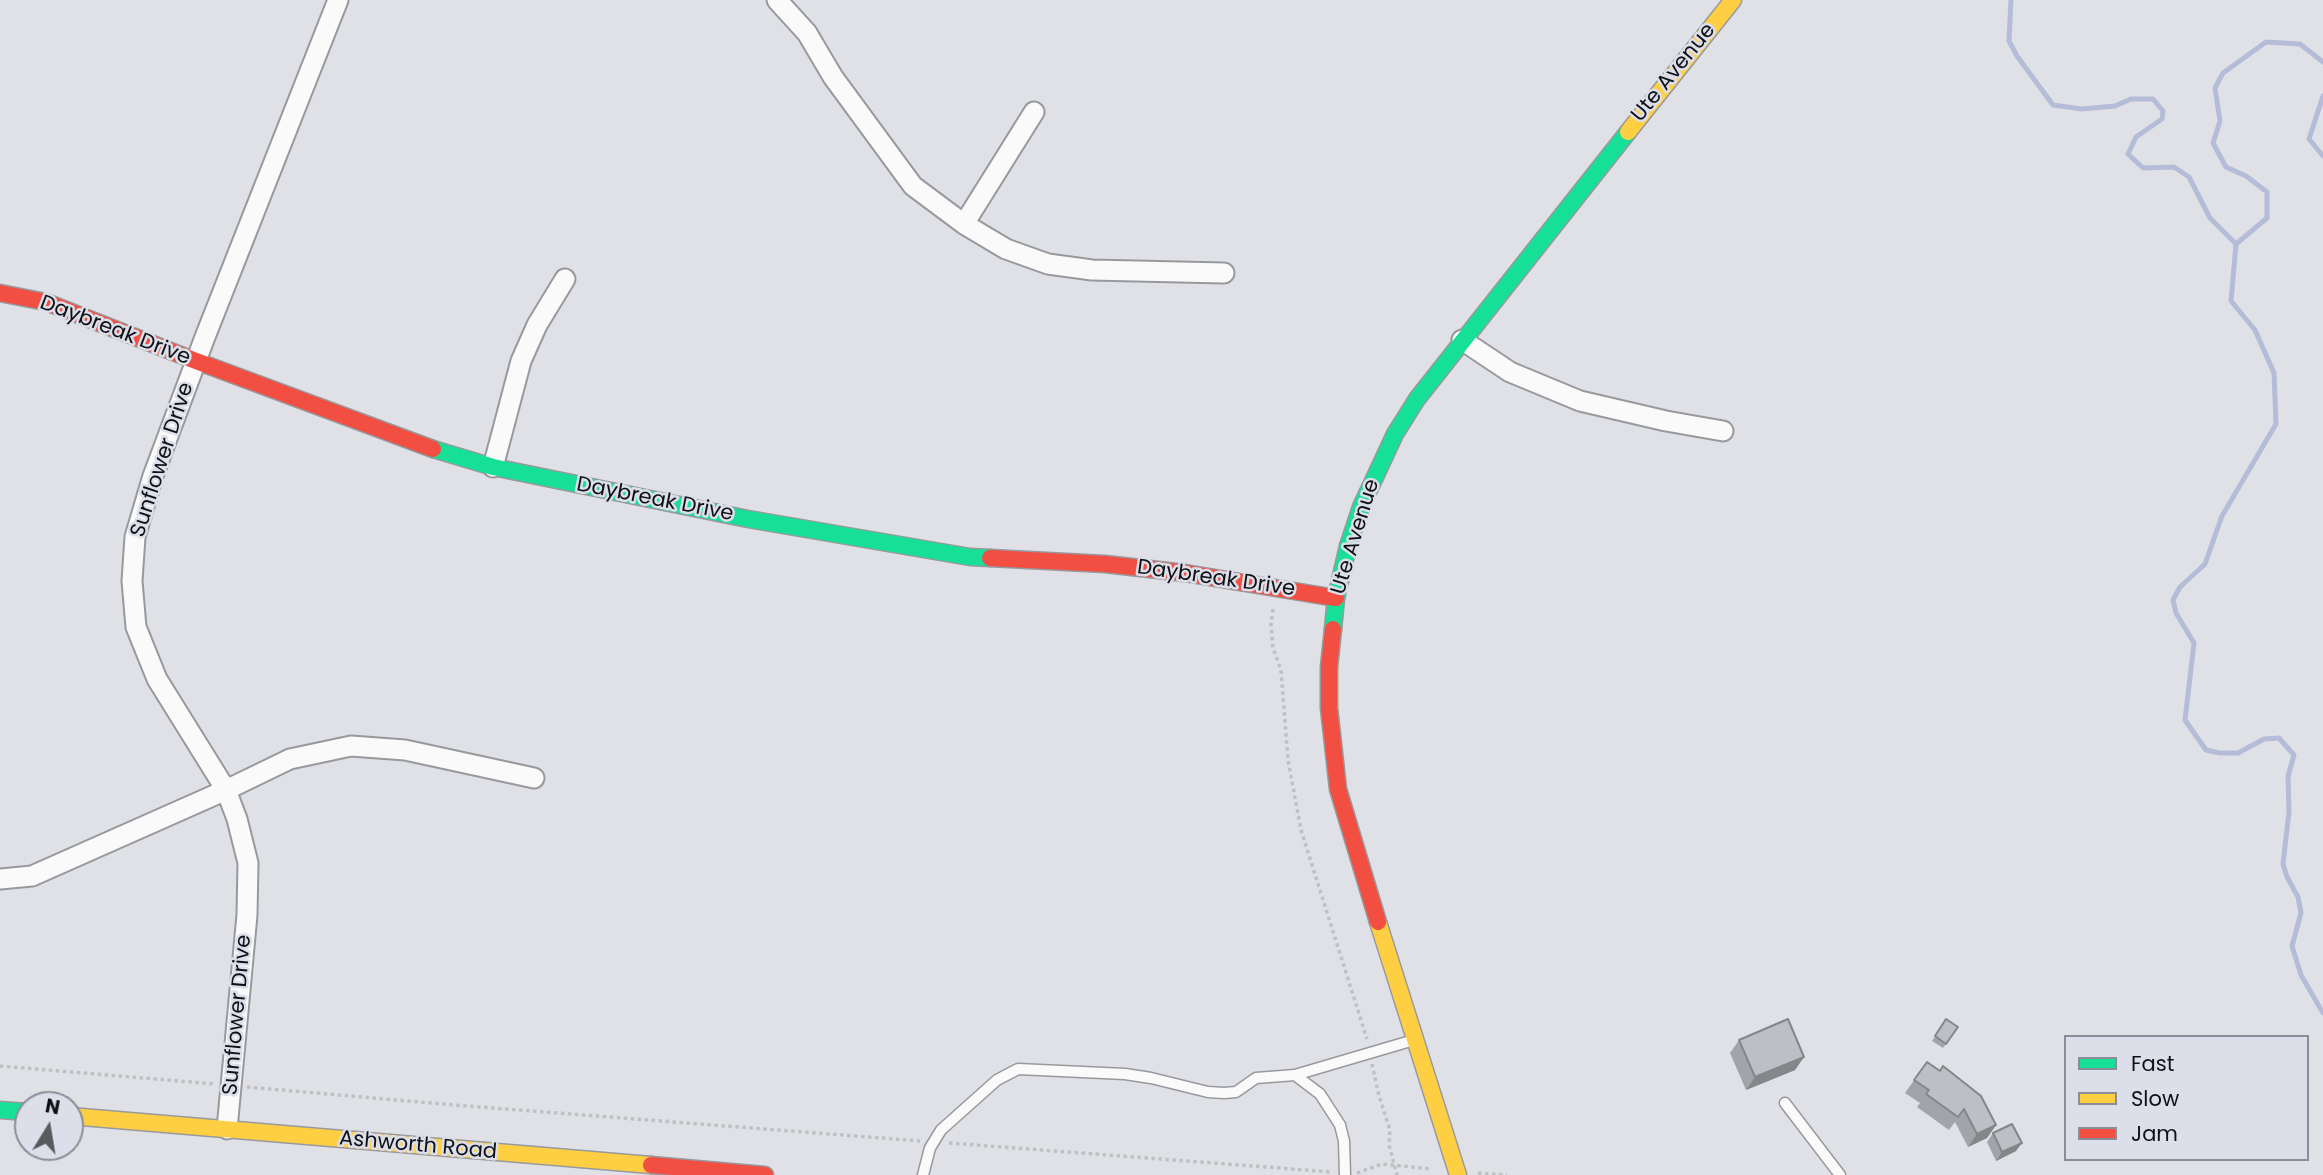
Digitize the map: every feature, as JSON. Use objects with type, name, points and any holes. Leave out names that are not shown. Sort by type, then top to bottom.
[{"type":"street","name":"Sunflower Drive","points":[[227,1129],[247,915],[247,863],[237,819],[226,790],[157,679],[136,627],[132,581],[135,537],[153,476],[196,361],[338,0]]},
{"type":"street","points":[[777,0],[807,33],[833,77],[913,186],[1006,249],[1048,264],[1092,270],[1224,273]]},
{"type":"street","name":"Ute Avenue","points":[[1457,1173],[1352,842],[1338,789],[1329,708],[1329,667],[1336,598],[1348,547],[1377,470],[1395,433],[1417,399],[1733,0]]},
{"type":"street","points":[[964,223],[1034,112]]},
{"type":"street","points":[[493,467],[522,361],[537,325],[565,279]]},
{"type":"street","name":"Daybreak Drive","points":[[0,293],[46,302],[453,456],[493,467],[748,519],[970,557],[1105,564],[1185,573],[1336,598]]},
{"type":"street","points":[[1462,340],[1510,372],[1580,401],[1723,431]]},
{"type":"street","points":[[0,879],[32,876],[290,759],[351,746],[405,750],[534,778]]},
{"type":"street","name":"Ashworth Road","points":[[84,1117],[765,1175]]},
{"type":"lane","points":[[923,1175],[941,1130],[998,1080],[1018,1069],[1125,1074],[1224,1093],[1236,1092],[1256,1078],[1295,1075],[1415,1040]]},
{"type":"lane","points":[[1295,1075],[1321,1094],[1332,1111],[1344,1141],[1345,1174]]},
{"type":"lane","points":[[1785,1103],[1840,1175]]},
{"type":"path","points":[[1277,588],[1271,624],[1273,648],[1281,670],[1288,760],[1301,830],[1364,1028],[1378,1096],[1390,1130],[1389,1145],[1397,1175]]},
{"type":"path","points":[[0,1066],[454,1105],[1345,1174],[1354,1174],[1382,1164],[1457,1173],[1507,1175]]},
{"type":"building","points":[[1788,1019],[1804,1057],[1755,1077],[1739,1040]]},
{"type":"building","points":[[1946,1019],[1958,1027],[1946,1044],[1935,1036]]},
{"type":"building","points":[[1927,1062],[1940,1071],[1943,1066],[1981,1096],[1996,1125],[1977,1134],[1964,1109],[1958,1117],[1926,1094],[1929,1090],[1914,1080]]},
{"type":"building","points":[[2012,1124],[2022,1143],[2002,1152],[1993,1133]]},
{"type":"waterway","points":[[2011,0],[2009,41],[2053,105],[2082,109],[2115,106],[2131,99],[2153,99],[2163,111],[2162,119],[2136,137],[2128,154],[2143,168],[2174,167],[2189,177],[2210,218],[2236,244],[2231,301],[2255,330],[2274,373],[2276,424],[2222,516],[2205,564],[2180,587],[2173,600],[2176,613],[2194,643],[2185,720],[2206,750],[2238,753],[2264,739],[2279,738],[2294,755],[2288,776],[2289,812],[2283,864],[2298,897],[2301,913],[2292,946],[2301,975],[2323,1013]]},
{"type":"waterway","points":[[2236,244],[2267,218],[2267,192],[2246,176],[2226,167],[2213,143],[2220,121],[2215,88],[2223,73],[2266,42],[2300,44],[2323,62]]},
{"type":"waterway","points":[[2323,96],[2309,139],[2323,156]]},
{"type":"traffic: fast","points":[[1333,629],[1336,598],[1348,546],[1361,507],[1395,434],[1417,399],[1628,132]]},
{"type":"traffic: fast","points":[[433,449],[493,467],[748,519],[970,557],[990,558]]},
{"type":"traffic: fast","points":[[0,1110],[14,1111]]},
{"type":"traffic: slow","points":[[1628,132],[1733,0]]},
{"type":"traffic: slow","points":[[1378,922],[1458,1175]]},
{"type":"traffic: slow","points":[[84,1117],[651,1165]]},
{"type":"traffic: jam","points":[[0,293],[46,302],[433,449]]},
{"type":"traffic: jam","points":[[990,558],[1105,564],[1185,573],[1336,598]]},
{"type":"traffic: jam","points":[[1333,629],[1329,708],[1338,789],[1378,922]]},
{"type":"traffic: jam","points":[[651,1165],[765,1175]]}]
